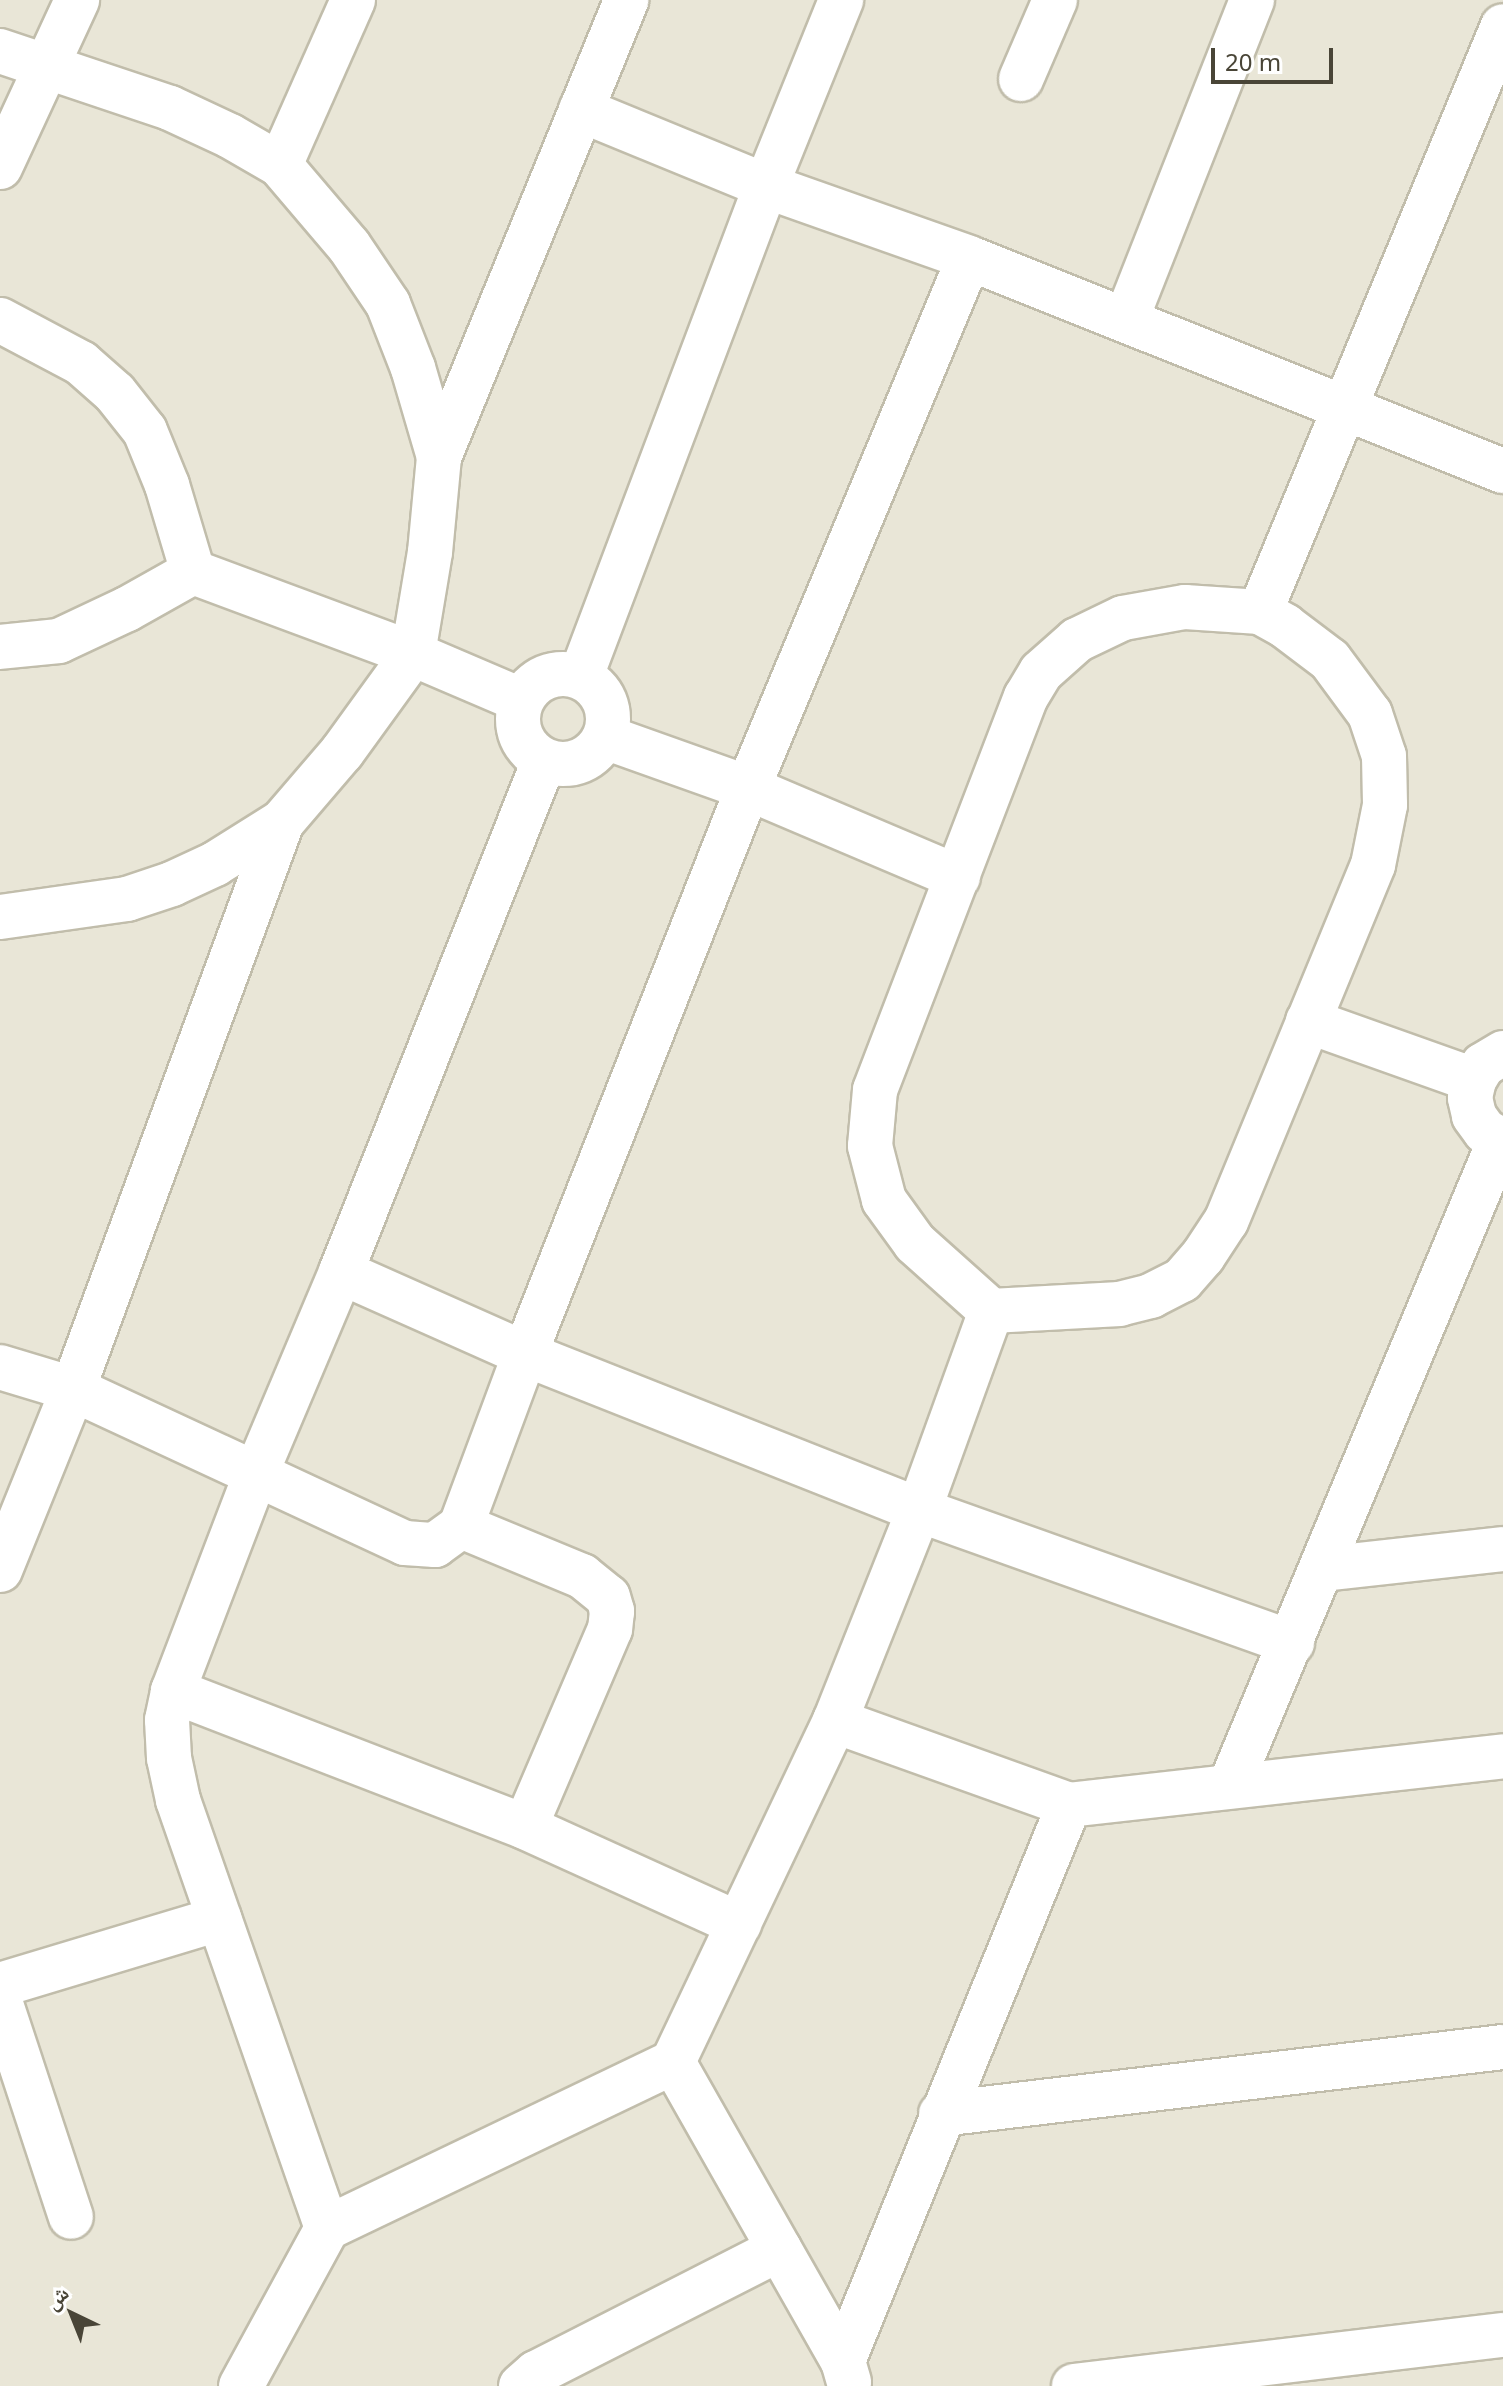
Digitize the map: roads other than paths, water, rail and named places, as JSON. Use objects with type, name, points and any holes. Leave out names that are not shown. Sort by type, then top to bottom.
[{"type":"street","points":[[0,167],[77,0]]},
{"type":"street","points":[[280,165],[353,0]]},
{"type":"street","points":[[0,917],[127,899],[172,884],[215,864],[282,822],[342,752],[413,654],[430,552],[439,457],[626,0]]},
{"type":"street","points":[[581,676],[766,186],[841,0]]},
{"type":"street","points":[[1021,79],[1055,0]]},
{"type":"street","points":[[1126,320],[1252,0]]},
{"type":"street","points":[[1260,612],[1503,26],[1485,15],[1476,0]]},
{"type":"street","points":[[0,51],[170,108],[230,136],[280,165],[349,246],[388,304],[413,368],[439,457]]},
{"type":"street","points":[[581,110],[766,186],[969,258],[1503,471]]},
{"type":"street","points":[[0,1367],[73,1389],[405,1543],[435,1545],[461,1526],[525,1354],[748,788],[969,258]]},
{"type":"street","points":[[0,320],[81,363],[123,403],[145,431],[162,471],[193,572]]},
{"type":"street","points":[[0,647],[59,641],[127,609],[193,572],[413,654],[521,700]]},
{"type":"street","points":[[1185,607],[1260,612],[1285,626],[1330,660],[1370,714],[1384,756],[1385,805],[1373,865],[1226,1221],[1203,1256],[1182,1280],[1151,1296],[1120,1304],[991,1311],[915,1243],[884,1200],[870,1146],[875,1090],[1026,697],[1041,672],[1077,640],[1123,618],[1185,607]]},
{"type":"street","points":[[563,672],[581,676],[596,687],[606,701],[609,719],[605,737],[595,752],[579,761],[562,765],[544,761],[529,751],[520,735],[517,718],[521,700],[531,686],[546,676],[563,672]]},
{"type":"street","points":[[605,737],[748,788],[958,877]]},
{"type":"street","points":[[327,2228],[178,1800],[169,1758],[167,1720],[173,1691],[255,1476],[341,1272],[544,761]]},
{"type":"street","points":[[0,1570],[73,1389],[282,822]]},
{"type":"street","points":[[1230,1786],[1502,1141],[1485,1131],[1474,1116],[1470,1098],[1488,1067],[1308,1021]]},
{"type":"street","points":[[341,1272],[525,1354],[919,1510],[1292,1643]]},
{"type":"street","points":[[241,2386],[327,2228],[673,2062],[835,1721],[919,1510],[991,1311]]},
{"type":"street","points":[[461,1526],[582,1576],[608,1597],[612,1611],[610,1629],[525,1827]]},
{"type":"street","points":[[1323,1569],[1503,1549]]},
{"type":"street","points":[[173,1691],[525,1827],[739,1924]]},
{"type":"street","points":[[835,1721],[1069,1805],[1503,1756]]},
{"type":"street","points":[[846,2374],[941,2114],[1069,1805]]},
{"type":"street","points":[[0,1985],[219,1919]]},
{"type":"street","points":[[0,2001],[71,2217]]},
{"type":"street","points":[[941,2114],[1503,2047]]},
{"type":"street","points":[[673,2062],[846,2374]]},
{"type":"street","points":[[521,2386],[536,2373],[779,2249]]},
{"type":"street","points":[[1074,2386],[1503,2335]]}]
